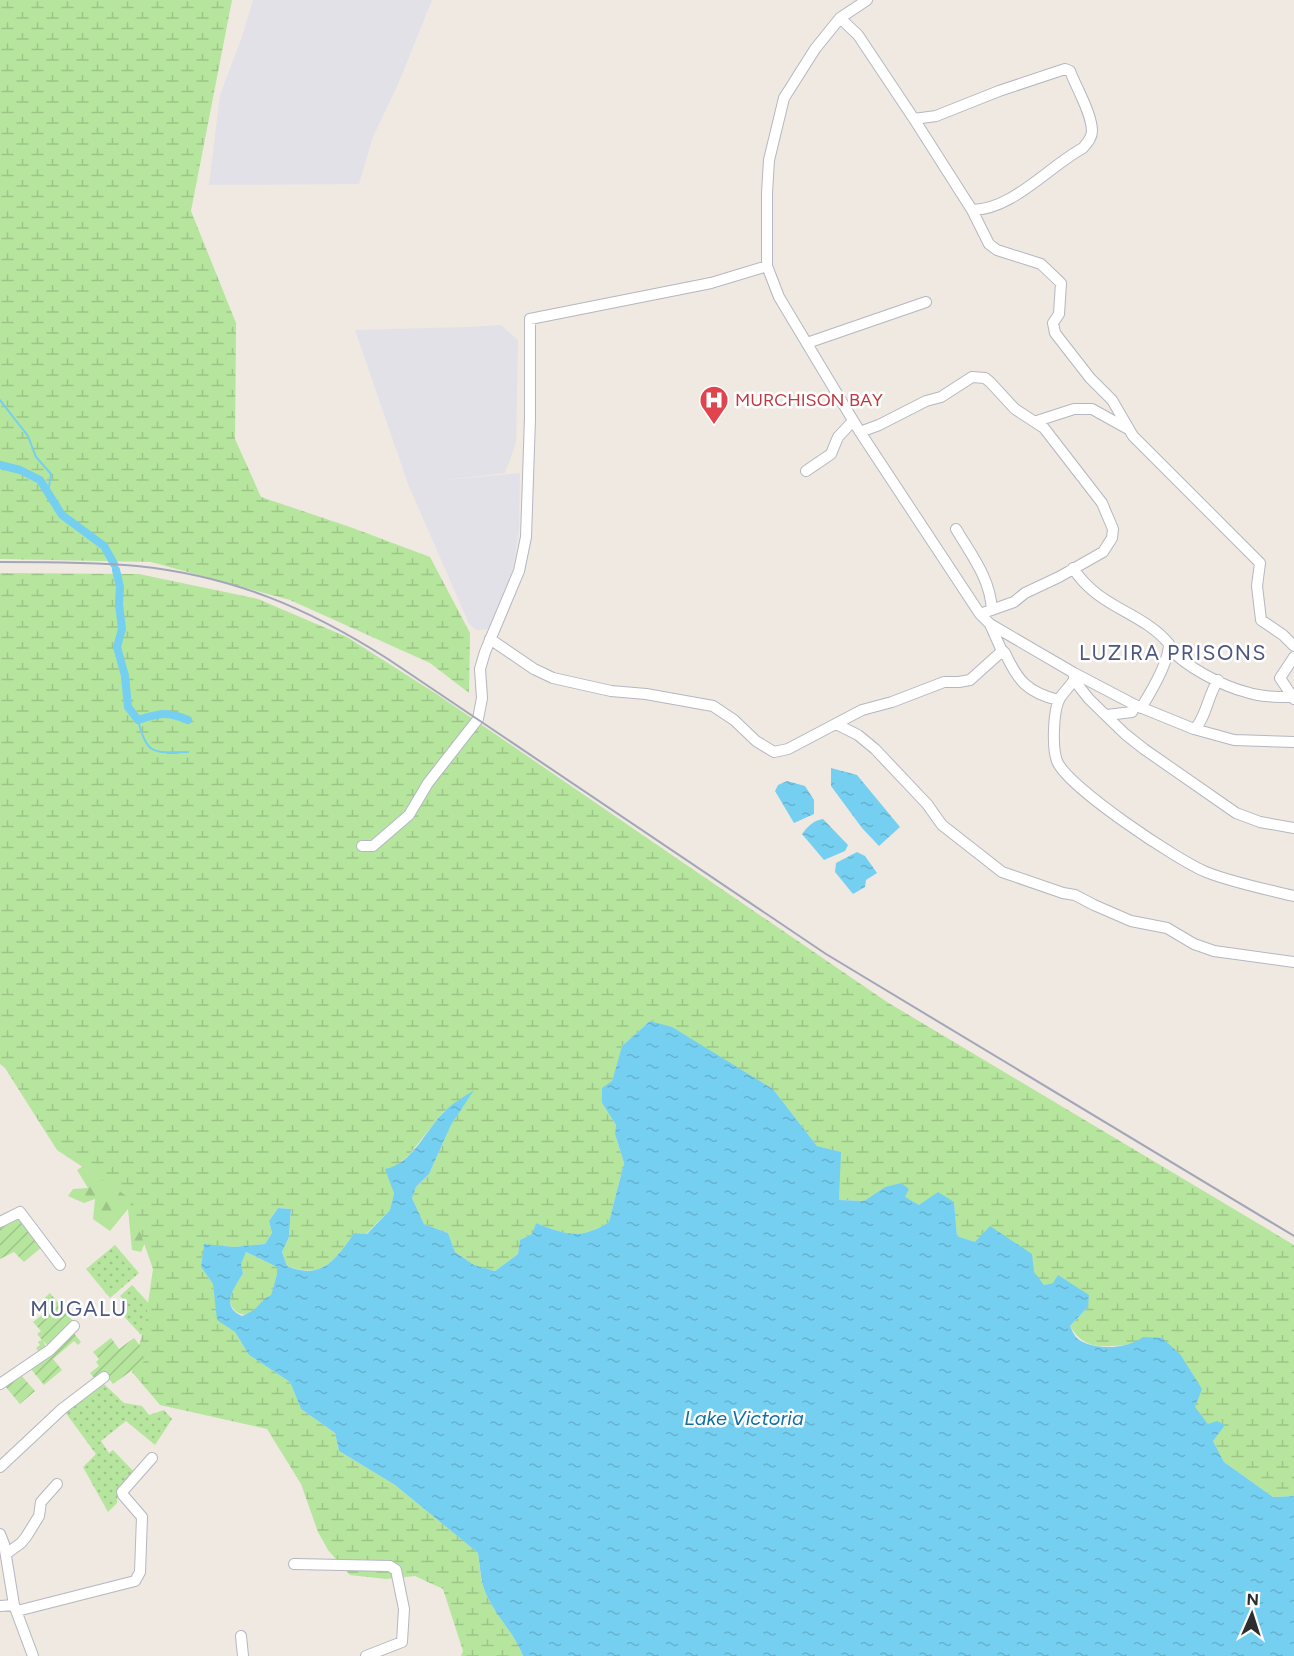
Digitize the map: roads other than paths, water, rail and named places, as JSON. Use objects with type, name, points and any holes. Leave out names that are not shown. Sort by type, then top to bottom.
[{"type":"street","points":[[867,0],[840,18],[815,49],[784,98],[777,119],[769,160],[767,266],[779,297],[860,432],[980,614],[990,624],[1074,677],[1194,729],[1234,740],[1294,742]]},
{"type":"street","points":[[840,18],[858,35],[914,119],[972,210],[991,247],[1041,264],[1061,283],[1059,314],[1053,323],[1055,333],[1090,378],[1112,400],[1133,436],[1260,563],[1257,586],[1261,620],[1283,635],[1294,646]]},
{"type":"street","points":[[914,119],[936,116],[999,91],[1065,69],[1070,71],[1089,118],[1092,131],[1088,141],[1083,147],[1022,190],[994,207],[972,210]]},
{"type":"street","points":[[362,846],[374,846],[409,815],[428,783],[478,719],[482,698],[480,669],[490,639],[519,571],[526,537],[530,418],[530,319],[701,285],[767,266]]},
{"type":"street","points":[[807,343],[926,303]]},
{"type":"street","points":[[860,432],[926,401],[941,397],[974,377],[987,379],[1015,409],[1044,428],[1094,492],[1112,524],[1112,538],[1103,552],[1025,592],[1014,602],[980,614]]},
{"type":"street","points":[[1037,422],[1074,410],[1092,409],[1129,429]]},
{"type":"street","points":[[806,471],[831,454],[838,437],[854,421]]},
{"type":"street","points":[[956,529],[985,577],[991,593],[992,610]]},
{"type":"street","points":[[1073,568],[1087,586],[1164,638],[1169,644],[1157,681],[1138,706],[1132,712],[1107,715]]},
{"type":"street","points":[[990,624],[1001,649],[1022,682],[1041,696],[1058,700]]},
{"type":"street","points":[[490,639],[534,669],[553,678],[611,691],[646,694],[713,706],[734,720],[756,741],[774,752],[788,749],[862,710],[892,702],[926,687],[944,682],[969,680],[999,653],[1005,652]]},
{"type":"street","points":[[1167,654],[1246,693],[1293,698]]},
{"type":"street","points":[[1293,698],[1280,678],[1294,657]]},
{"type":"street","points":[[1074,677],[1058,700],[1052,743],[1056,759],[1065,774],[1088,795],[1133,828],[1204,871],[1294,896]]},
{"type":"street","points":[[1074,677],[1089,699],[1125,734],[1236,813],[1260,822],[1294,828]]},
{"type":"street","points":[[1194,729],[1200,725],[1210,693],[1218,680]]},
{"type":"street","points":[[836,724],[858,735],[875,749],[927,804],[942,825],[1002,872],[1063,893],[1076,895],[1131,921],[1167,928],[1194,944],[1214,951],[1294,962]]},
{"type":"street","points":[[0,1222],[20,1212],[60,1264]]},
{"type":"street","points":[[0,1384],[50,1350],[74,1326]]},
{"type":"street","points":[[0,1467],[62,1409],[104,1377]]},
{"type":"street","points":[[0,1606],[15,1608],[135,1581],[140,1572],[142,1517],[122,1492],[152,1458]]},
{"type":"street","points":[[6,1554],[26,1537],[39,1516],[41,1502],[57,1484]]},
{"type":"street","points":[[0,1534],[6,1554],[15,1608],[33,1656]]},
{"type":"street","points":[[294,1564],[390,1566],[396,1570],[404,1609],[402,1642],[366,1656]]},
{"type":"street","points":[[241,1636],[243,1656]]},
{"type":"water","points":[[831,768],[857,775],[900,827],[879,846],[862,828],[831,786]]},
{"type":"water","points":[[787,781],[805,786],[814,800],[814,814],[794,823],[775,791],[778,785]]},
{"type":"water","points":[[823,819],[848,845],[845,851],[824,860],[802,834],[811,824]]},
{"type":"water","points":[[857,852],[865,856],[877,873],[866,880],[865,887],[853,894],[835,872],[836,863]]},
{"type":"water","name":"Lake Victoria","points":[[650,1021],[672,1027],[773,1089],[817,1146],[841,1152],[839,1200],[864,1201],[885,1187],[901,1183],[909,1189],[905,1197],[919,1205],[938,1192],[954,1202],[957,1236],[975,1242],[990,1226],[1032,1254],[1034,1272],[1044,1285],[1053,1283],[1058,1275],[1089,1295],[1088,1307],[1070,1326],[1078,1339],[1093,1345],[1111,1347],[1129,1344],[1143,1337],[1162,1338],[1180,1354],[1202,1389],[1195,1407],[1208,1424],[1217,1421],[1225,1425],[1213,1441],[1224,1462],[1273,1497],[1294,1496],[1294,1656],[523,1656],[487,1595],[482,1582],[478,1553],[395,1485],[339,1451],[335,1433],[301,1409],[290,1382],[249,1355],[235,1332],[217,1320],[213,1284],[201,1267],[204,1244],[234,1247],[265,1244],[272,1233],[269,1221],[278,1208],[291,1209],[289,1237],[282,1252],[287,1266],[310,1271],[327,1265],[354,1233],[367,1234],[390,1210],[394,1193],[385,1169],[403,1161],[446,1110],[474,1090],[451,1125],[429,1174],[416,1187],[412,1198],[424,1224],[448,1233],[455,1252],[474,1265],[495,1271],[518,1254],[520,1240],[532,1234],[536,1223],[573,1234],[599,1228],[609,1222],[624,1163],[615,1134],[616,1125],[602,1103],[602,1088],[612,1081],[622,1046]],"holes":[[[246,1252],[277,1267],[271,1295],[248,1314],[242,1316],[235,1312],[230,1302],[231,1296],[243,1274],[241,1264]]]},
{"type":"waterway","points":[[0,400],[28,436],[36,457],[51,474],[48,493]]},
{"type":"waterway","points":[[0,465],[20,470],[40,480],[62,515],[104,546],[114,564]]},
{"type":"waterway","points":[[116,570],[120,587],[119,604],[122,629],[117,647],[125,676],[128,707],[138,720],[163,714],[188,720]]},
{"type":"waterway","points":[[138,720],[145,741],[154,750],[188,752]]},
{"type":"railway","points":[[0,562],[103,564],[172,571],[238,586],[329,624],[388,659],[826,954],[1294,1236]]},
{"type":"place","name":"MURCHISON BAY","points":[[714,426]]},
{"type":"district","name":"LUZIRA PRISONS","points":[[1173,652]]},
{"type":"district","name":"MUGALU","points":[[79,1308]]}]
